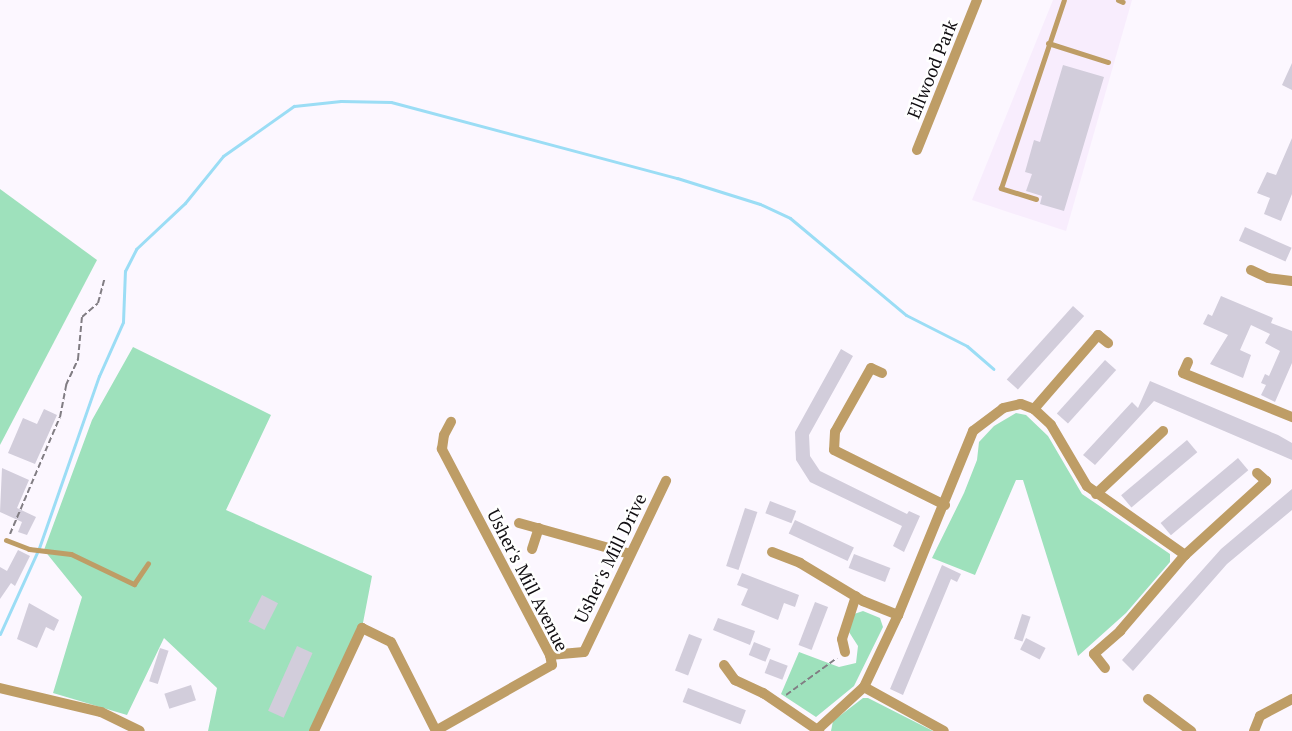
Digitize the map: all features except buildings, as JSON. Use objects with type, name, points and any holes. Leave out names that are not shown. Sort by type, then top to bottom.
[{"type":"street","name":"Ellwood Park","points":[[917,150],[977,0]]},
{"type":"street","points":[[1251,270],[1266,277],[1292,281]]},
{"type":"street","points":[[1260,289],[1266,277]]},
{"type":"street","points":[[1034,409],[1098,334],[1108,343]]},
{"type":"street","points":[[1188,362],[1183,373],[1292,417]]},
{"type":"street","points":[[882,373],[871,368],[835,432],[834,450],[945,505]]},
{"type":"street","points":[[724,665],[735,680],[776,702],[818,730],[864,687],[945,505],[973,431],[1003,408],[1021,404],[1034,409],[1051,425],[1074,469],[1096,494],[1150,527],[1185,555]]},
{"type":"street","name":"Usher's Mill Avenue","points":[[436,730],[547,671],[552,665],[550,655],[442,449],[444,435],[452,422]]},
{"type":"street","points":[[1096,494],[1163,431]]},
{"type":"street","points":[[1105,668],[1094,654],[1120,631],[1185,555],[1266,481],[1257,473]]},
{"type":"street","name":"Usher's Mill Drive","points":[[550,655],[584,652],[666,481]]},
{"type":"street","points":[[519,523],[630,554]]},
{"type":"street","points":[[532,549],[539,528]]},
{"type":"street","points":[[772,552],[800,562],[856,596],[898,615]]},
{"type":"street","points":[[845,652],[842,639],[856,596]]},
{"type":"street","points":[[314,731],[362,628],[391,642],[436,730]]},
{"type":"street","points":[[864,687],[944,731]]},
{"type":"street","points":[[0,688],[101,712],[140,731]]},
{"type":"street","points":[[1148,699],[1191,731]]},
{"type":"street","points":[[1254,731],[1260,716],[1292,699]]},
{"type":"lane","points":[[1036,199],[1001,188],[1047,43],[1064,0]]},
{"type":"lane","points":[[1047,43],[1108,62]]},
{"type":"lane","points":[[6,540],[29,549],[71,554],[134,584],[148,563]]},
{"type":"path","points":[[6,540],[27,501],[38,464],[60,417],[66,385],[78,358],[82,317],[98,303],[104,280]]},
{"type":"path","points":[[776,702],[845,652]]},
{"type":"shaded area","points":[[1053,0],[1132,0],[1066,231],[972,200]]},
{"type":"green space","points":[[0,189],[97,260],[0,445]]},
{"type":"green space","points":[[133,347],[271,415],[226,510],[372,576],[362,628],[314,731],[208,731],[217,688],[164,638],[127,715],[53,693],[82,597],[44,550],[92,420]]},
{"type":"green space","points":[[1016,413],[1026,415],[1048,436],[1082,494],[1170,554],[1170,562],[1126,613],[1078,656],[1023,480],[1016,480],[975,575],[932,558],[964,493],[977,460],[979,442],[994,426]]},
{"type":"green space","points":[[863,611],[880,618],[883,627],[854,686],[816,717],[781,694],[799,652],[839,667],[856,663],[858,646],[849,632],[854,614]]},
{"type":"green space","points":[[863,698],[868,698],[933,731],[831,731],[833,721]]},
{"type":"waterway","points":[[0,634],[39,548],[99,376],[123,322],[125,271],[136,249],[185,203],[223,156],[294,106],[341,101],[391,102],[677,178],[760,204],[790,218],[906,315],[967,346],[993,369]]}]
